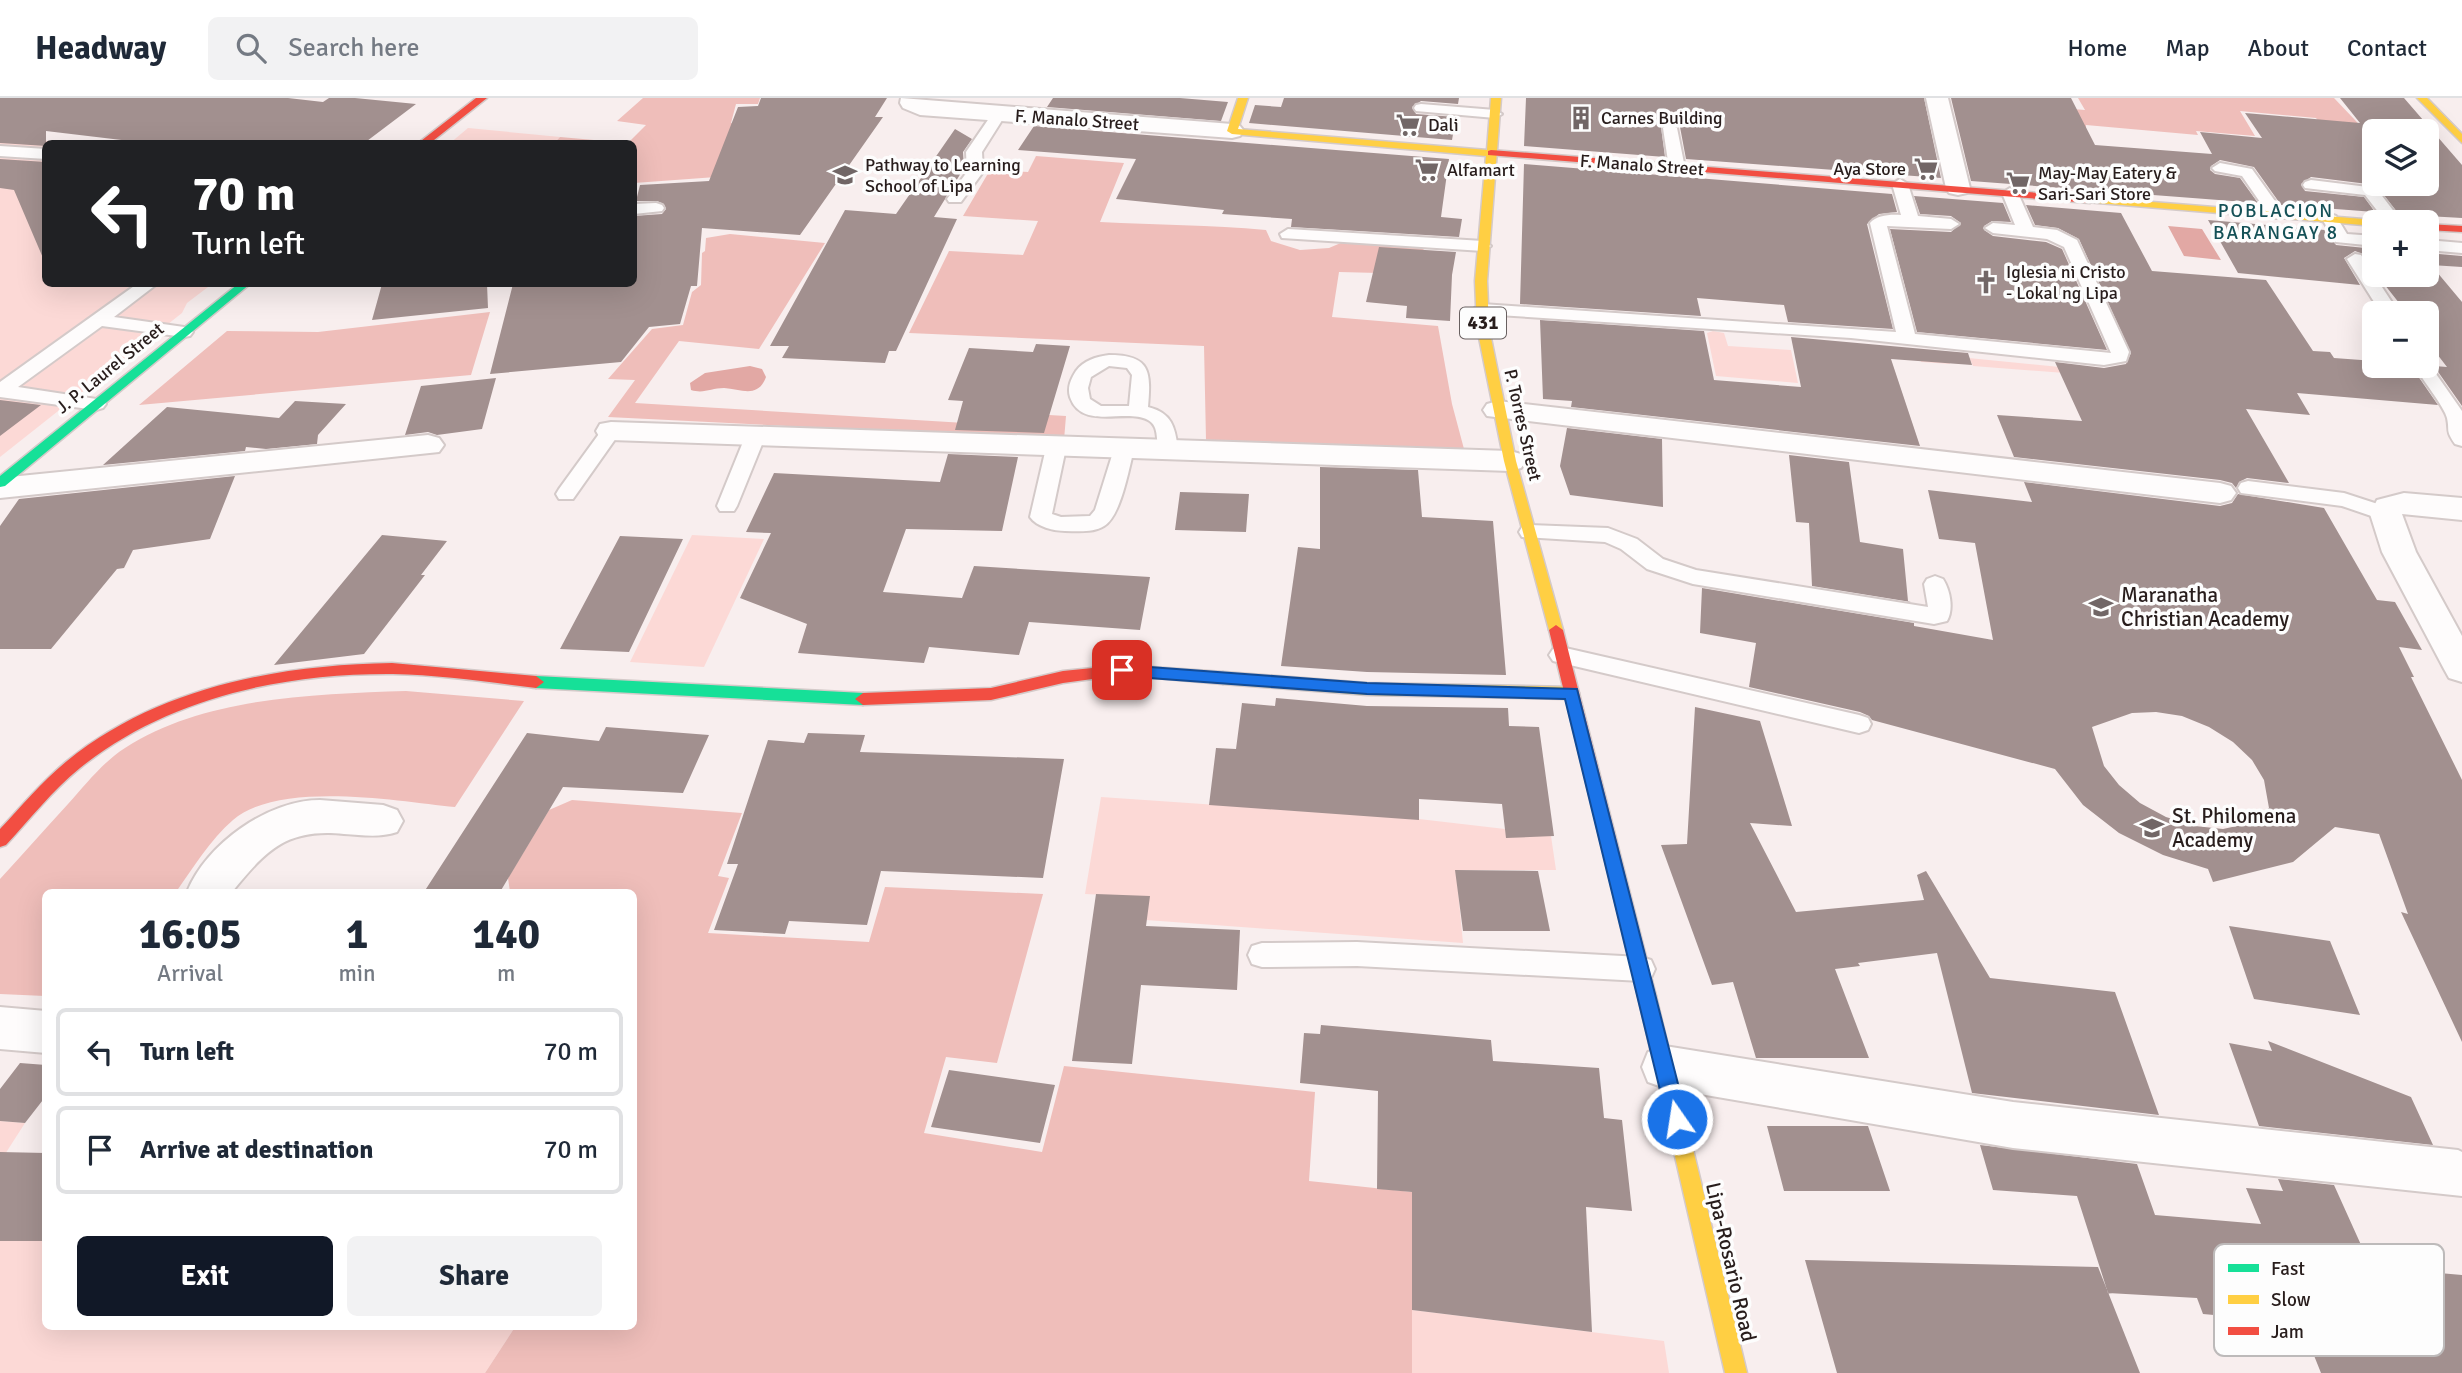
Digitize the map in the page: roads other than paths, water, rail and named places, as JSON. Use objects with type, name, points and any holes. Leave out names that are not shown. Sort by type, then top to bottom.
[{"type":"street","points":[[427,140],[482,98]]},
{"type":"street","points":[[1232,131],[1244,98]]},
{"type":"street","points":[[1937,98],[1958,188]]},
{"type":"street","points":[[2422,98],[2458,132]]},
{"type":"street","name":"F. Manalo Street","points":[[911,101],[920,108],[2362,222]]},
{"type":"street","name":"P. Torres Street","points":[[1495,106],[1483,246],[1482,309],[1486,347],[1510,461],[1546,590]]},
{"type":"street","points":[[2439,228],[2462,229]]},
{"type":"street","name":"J. P. Laurel Street","points":[[0,485],[240,287]]},
{"type":"street","points":[[1498,410],[2234,491]]},
{"type":"street","points":[[611,431],[1056,448],[1168,449],[1510,461]]},
{"type":"street","points":[[0,485],[428,445]]},
{"type":"street","points":[[2462,509],[2404,503],[2389,507],[2386,514],[2399,552],[2462,670]]},
{"type":"street","name":"Lipa-Rosario Road","points":[[1546,590],[1665,1067],[1736,1373]]},
{"type":"street","points":[[0,840],[73,764],[118,732],[157,712],[210,692],[258,682],[328,673],[373,669],[443,671],[568,685],[842,699],[991,694],[1096,672],[1122,670],[1367,689],[1571,693]]},
{"type":"street","points":[[211,889],[254,840],[277,824],[311,816],[383,821]]},
{"type":"street","points":[[0,1028],[42,1032]]},
{"type":"street","points":[[1665,1067],[2012,1125],[2458,1174]]},
{"type":"lane","points":[[1421,108],[1495,106]]},
{"type":"lane","points":[[955,199],[975,172],[974,152],[999,114]]},
{"type":"lane","points":[[1670,128],[1677,168]]},
{"type":"lane","points":[[0,151],[42,154]]},
{"type":"lane","points":[[2220,169],[2247,172],[2277,215]]},
{"type":"lane","points":[[1900,184],[1911,220]]},
{"type":"lane","points":[[2311,185],[2370,191],[2385,210]]},
{"type":"lane","points":[[2010,192],[2026,231]]},
{"type":"lane","points":[[637,209],[656,208]]},
{"type":"lane","points":[[1907,340],[1878,225],[1883,219],[1951,224]]},
{"type":"lane","points":[[2330,219],[2342,239],[2362,240]]},
{"type":"lane","points":[[1482,309],[1751,325],[2104,359],[2119,357],[2120,352],[2071,244],[2057,236],[1993,228]]},
{"type":"lane","points":[[2439,233],[2457,248]]},
{"type":"lane","points":[[1288,234],[1483,246]]},
{"type":"lane","points":[[2439,246],[2457,248]]},
{"type":"lane","points":[[2355,259],[2382,301]]},
{"type":"lane","points":[[0,390],[144,287]]},
{"type":"lane","points":[[97,320],[184,332]]},
{"type":"lane","points":[[2431,378],[2456,418],[2456,430],[2462,440]]},
{"type":"lane","points":[[0,390],[96,404]]},
{"type":"lane","points":[[1138,412],[1150,413],[1162,419],[1168,437],[1168,449]]},
{"type":"lane","points":[[566,494],[611,431]]},
{"type":"lane","points":[[727,506],[755,437]]},
{"type":"lane","points":[[1056,448],[1041,517],[1058,524],[1088,524],[1097,521],[1105,513],[1124,449]]},
{"type":"lane","points":[[2234,491],[2344,500],[2386,514]]},
{"type":"lane","points":[[1530,532],[1608,536],[1629,544],[1655,564],[1693,578],[1934,616],[1939,615],[1940,610],[1935,584]]},
{"type":"lane","points":[[1561,655],[1859,724]]},
{"type":"lane","points":[[1262,955],[1396,955],[1641,970]]},
{"type":"place","name":"Carnes Building","points":[[1581,118]]},
{"type":"place","name":"Dali","points":[[1408,125]]},
{"type":"place","name":"Aya Store","points":[[1926,169]]},
{"type":"place","name":"Alfamart","points":[[1427,170]]},
{"type":"place","name":"Pathway to Learning School of Lipa","points":[[845,175]]},
{"type":"place","name":"May-May Eatery & Sari-Sari Store","points":[[2018,183]]},
{"type":"place","name":"Iglesia ni Cristo - Lokal ng Lipa","points":[[1986,282]]},
{"type":"place","name":"Maranatha Christian Academy","points":[[2101,607]]},
{"type":"place","name":"St. Philomena Academy","points":[[2152,828]]},
{"type":"district","name":"POBLACION BARANGAY 8","points":[[2276,222]]}]
